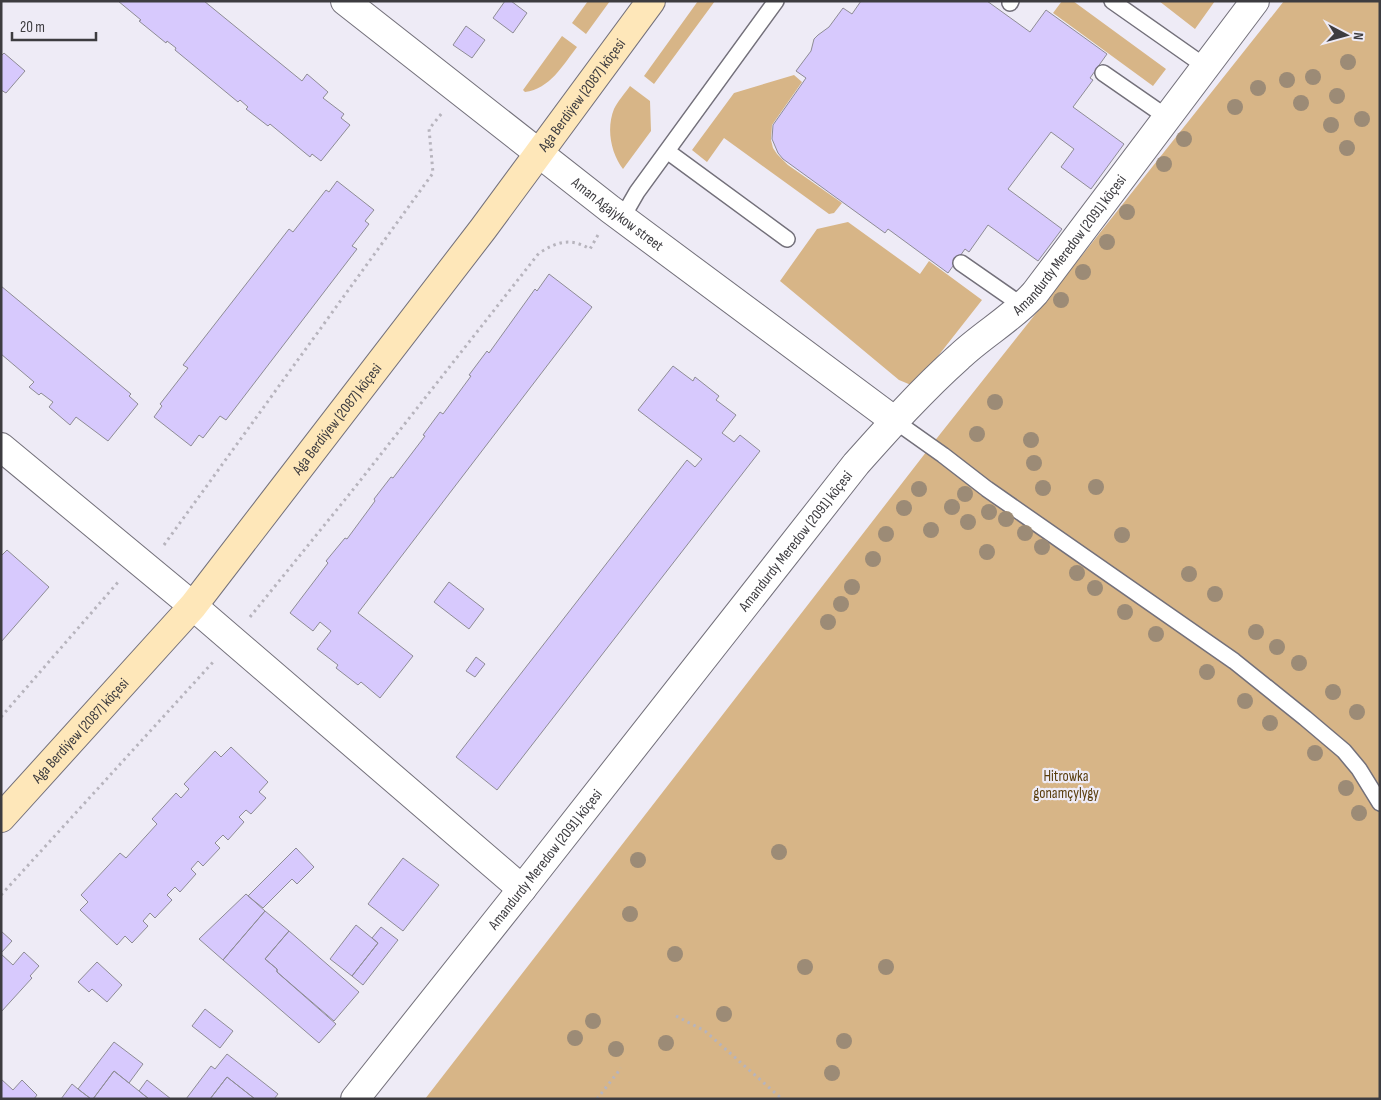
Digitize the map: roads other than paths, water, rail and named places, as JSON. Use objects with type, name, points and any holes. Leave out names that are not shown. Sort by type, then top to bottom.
[{"type":"street","name":"Aman Agajykow street","points":[[345,1],[538,154],[895,421]]},
{"type":"street","name":"Aga Berdiýew (2087) köçesi","points":[[1,818],[193,606],[471,245],[651,1]]},
{"type":"street","name":"Amandurdy Meredow (2091) köçesi","points":[[355,1099],[522,890],[856,464],[895,421],[960,356],[1023,306],[1168,118],[1255,1]]},
{"type":"street","points":[[1,447],[193,606],[522,890]]},
{"type":"lane","points":[[622,218],[636,192],[776,1]]},
{"type":"lane","points":[[1112,1],[1206,67]]},
{"type":"lane","points":[[1103,72],[1168,118]]},
{"type":"lane","points":[[667,151],[787,239]]},
{"type":"lane","points":[[961,263],[1023,306]]},
{"type":"lane","points":[[895,421],[987,489],[1234,662],[1344,751],[1359,769],[1380,803]]},
{"type":"park label","name":"Hitrowka gonamçylygy","points":[[1066,784]]}]
